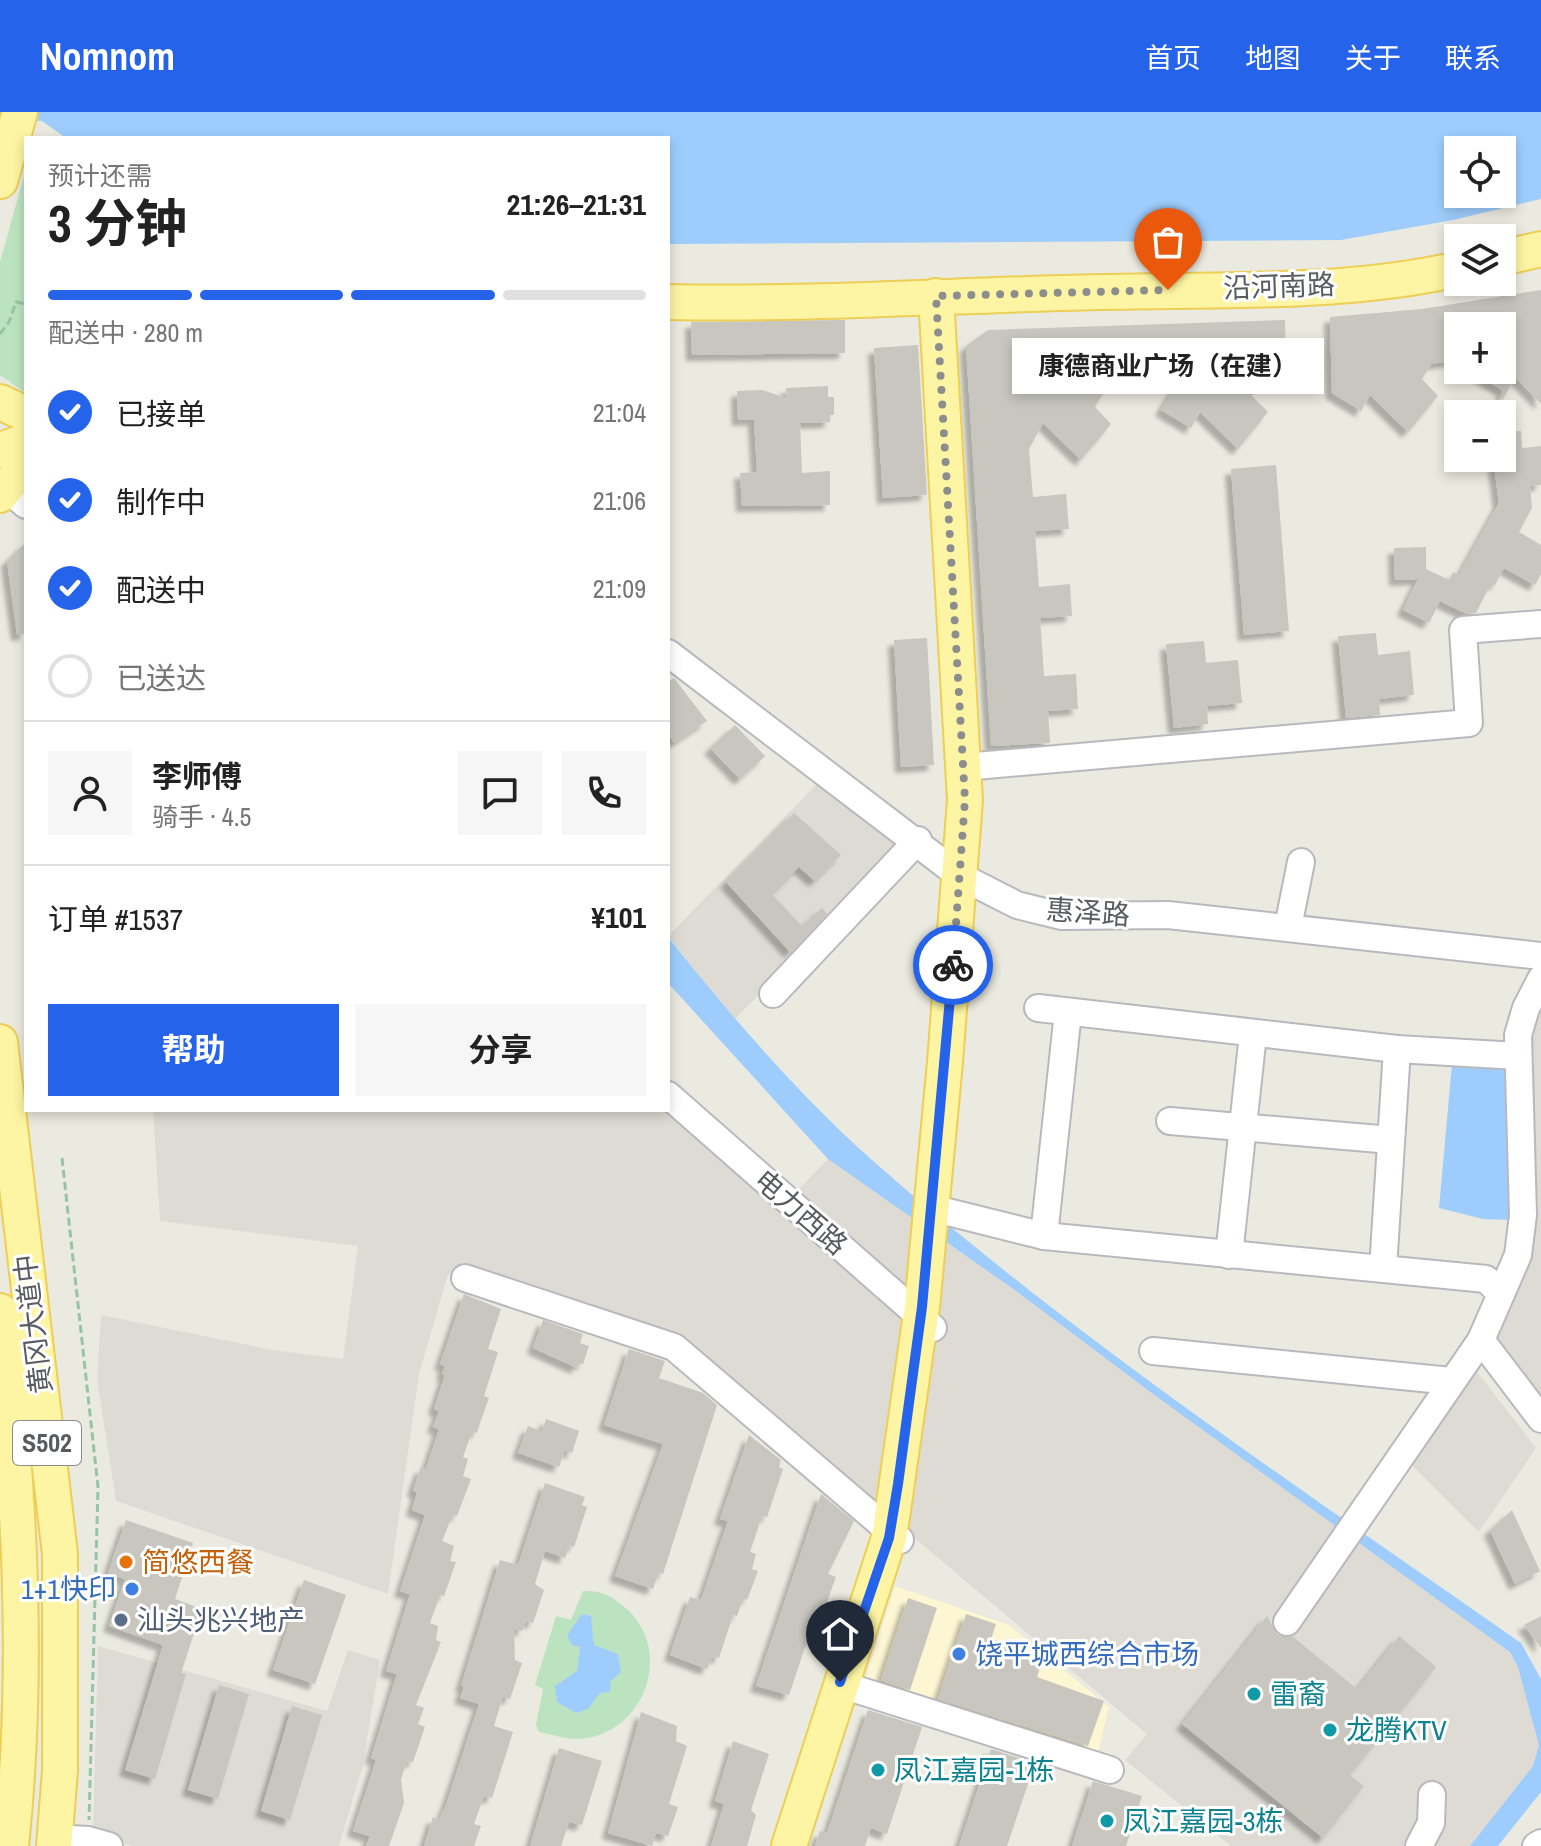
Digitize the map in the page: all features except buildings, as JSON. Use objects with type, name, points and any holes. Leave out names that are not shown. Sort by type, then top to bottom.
[{"type":"main road","points":[[4,165],[20,112]]},
{"type":"main road","points":[[1516,255],[1541,249]]},
{"type":"main road","name":"沿河南路","points":[[670,302],[779,304],[943,296],[1324,286],[1444,271]]},
{"type":"main road","points":[[806,1846],[855,1689],[897,1537],[944,1211],[968,881],[970,767],[943,296]]},
{"type":"main road","points":[[0,402],[24,413]]},
{"type":"main road","points":[[0,450],[24,442]]},
{"type":"main road","points":[[927,1323],[968,881]]},
{"type":"main road","name":"黄冈大道中","points":[[0,1042],[60,1554],[60,1771],[76,1840]]},
{"type":"main road","name":"黄冈大道中","points":[[0,1311],[10,1565],[11,1846]]},
{"type":"main road","points":[[789,1846],[897,1537]]},
{"type":"street","points":[[970,767],[1469,723],[1463,630],[1541,624]]},
{"type":"street","name":"惠泽路","points":[[670,654],[968,881],[1017,905],[1061,916],[1168,915],[1541,956]]},
{"type":"street","points":[[773,994],[918,840]]},
{"type":"street","points":[[1288,927],[1301,862]]},
{"type":"street","points":[[1287,1622],[1481,1340],[1518,1255],[1523,1215],[1518,1035],[1526,1008],[1541,979]]},
{"type":"street","points":[[1038,1008],[1397,1049],[1518,1056]]},
{"type":"street","points":[[1044,1236],[1068,1012]]},
{"type":"street","points":[[1229,1255],[1253,1034]]},
{"type":"street","points":[[1383,1269],[1397,1049]]},
{"type":"street","name":"电力西路","points":[[670,1097],[927,1323]]},
{"type":"street","points":[[1170,1121],[1391,1140]]},
{"type":"street","points":[[944,1211],[1044,1236],[1486,1279],[1501,1294]]},
{"type":"street","points":[[465,1278],[674,1347],[897,1537]]},
{"type":"street","points":[[1481,1340],[1541,1419]]},
{"type":"street","points":[[1153,1351],[1451,1381]]},
{"type":"street","points":[[855,1689],[1110,1770]]},
{"type":"street","points":[[1419,1846],[1431,1823],[1432,1795]]},
{"type":"street","points":[[1536,1846],[1541,1843]]},
{"type":"path","points":[[0,334],[9,322],[16,302],[24,304]]},
{"type":"path","points":[[62,1158],[98,1487],[76,1840]]},
{"type":"shaded area","points":[[818,783],[900,847],[872,880],[734,1020],[670,939],[670,934]]},
{"type":"shaded area","points":[[1541,993],[1539,1399],[1487,1339],[1509,1296],[1523,1059]]},
{"type":"shaded area","points":[[670,1111],[792,1196],[828,1159],[1016,1291],[1157,1397],[1510,1651],[1536,1726],[1539,1745],[1533,1766],[1470,1846],[1231,1846],[1125,1760],[1147,1734],[678,1339],[479,1272],[448,1274],[419,1374],[388,1594],[116,1501],[97,1379],[101,1315],[273,1350],[343,1359],[358,1246],[160,1221],[153,1112]]},
{"type":"shaded area","points":[[1474,1368],[1536,1448],[1479,1532],[1411,1464]]},
{"type":"shaded area","name":"饶平城西综合市场","points":[[895,1586],[1009,1625],[1109,1707],[1097,1757],[864,1683]]},
{"type":"shaded area","points":[[98,1646],[327,1711],[348,1650],[380,1660],[363,1765],[339,1846],[133,1846],[93,1835]]},
{"type":"green space","points":[[24,176],[24,392],[0,375],[0,262]]},
{"type":"green space","points":[[583,1591],[609,1596],[639,1623],[648,1644],[650,1666],[645,1688],[635,1708],[619,1724],[599,1735],[571,1739],[539,1732],[536,1725],[543,1689],[535,1685],[556,1616],[571,1620]]},
{"type":"water","points":[[0,112],[1541,112],[1541,199],[1516,205],[1516,136],[1444,136],[1444,208],[1503,208],[1341,240],[670,244],[670,136],[63,136],[42,121],[0,119]]},
{"type":"water","points":[[670,939],[740,1024],[817,1108],[949,1226],[1190,1410],[1521,1643],[1541,1679],[1541,1792],[1498,1846],[1470,1846],[1533,1766],[1539,1745],[1518,1667],[1510,1652],[1016,1291],[828,1159],[670,985]]},
{"type":"water","points":[[1452,1064],[1507,1066],[1512,1220],[1483,1219],[1439,1208]]},
{"type":"water","points":[[582,1614],[591,1616],[594,1645],[618,1654],[621,1672],[611,1681],[610,1692],[600,1693],[588,1709],[576,1713],[557,1702],[555,1686],[577,1671],[580,1647],[572,1645],[567,1635]]},
{"type":"way so far","points":[[953,965],[965,800],[936,296],[1168,290]]},
{"type":"place","name":"康德商业广场（在建）","points":[[1168,290]]},
{"type":"place","name":"简悠西餐","points":[[126,1562]]},
{"type":"place","name":"1+1快印","points":[[132,1589]]},
{"type":"place","name":"汕头兆兴地产","points":[[121,1620]]},
{"type":"place","name":"饶平城西综合市场","points":[[959,1654]]},
{"type":"place","name":"雷裔","points":[[1254,1694]]},
{"type":"place","name":"龙腾KTV","points":[[1330,1730]]},
{"type":"place","name":"凤江嘉园-1栋","points":[[878,1770]]},
{"type":"place","name":"凤江嘉园-3栋","points":[[1107,1821]]},
{"type":"route","points":[[840,1682],[889,1538],[898,1484],[922,1307],[953,965]]}]
